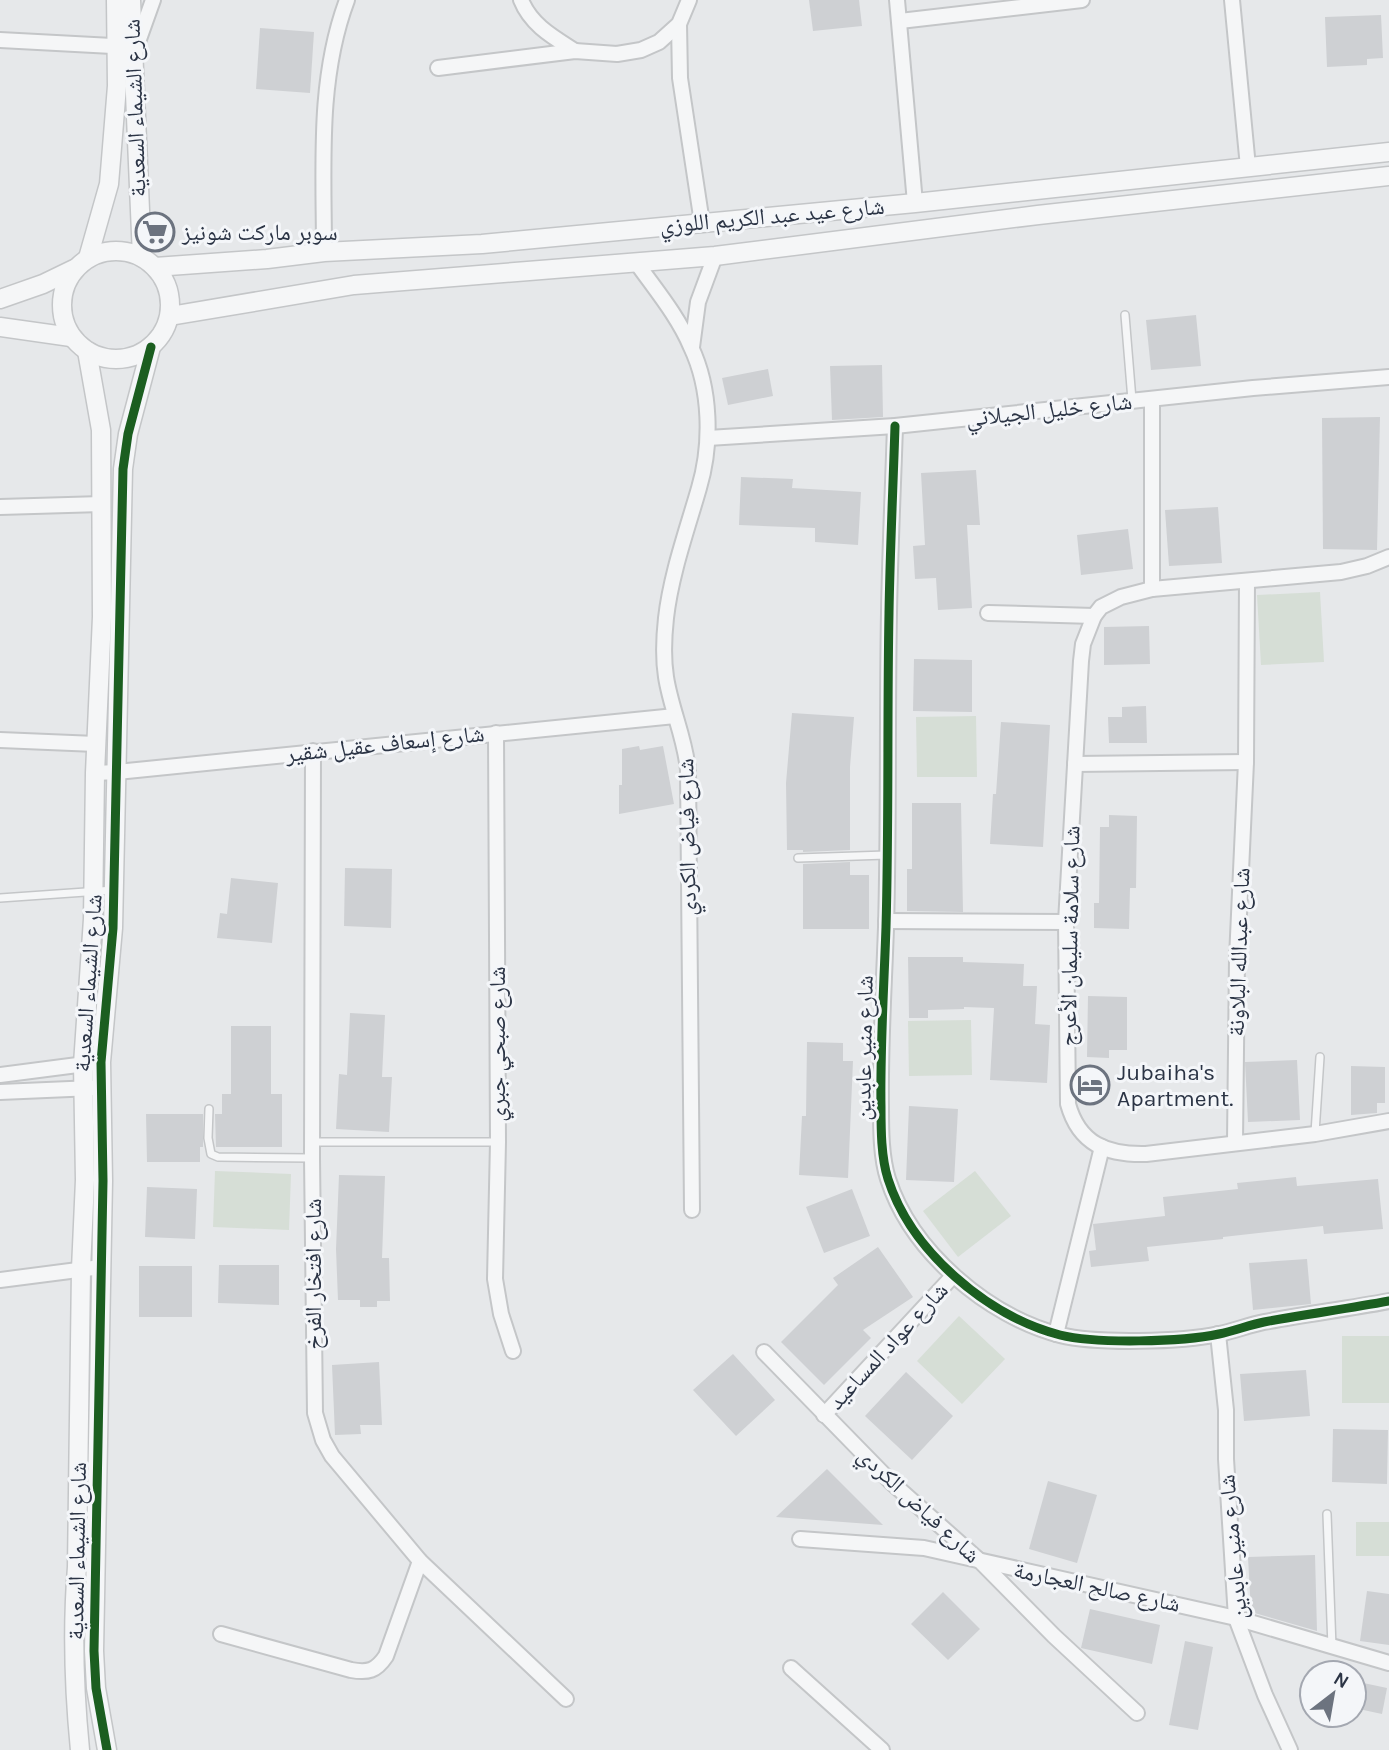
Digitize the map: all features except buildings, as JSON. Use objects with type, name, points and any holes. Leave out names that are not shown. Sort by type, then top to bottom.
[{"type":"street","name":"شارع الشيماء السعدية","points":[[116,0],[124,47],[148,262]]},
{"type":"street","name":"شارع الشيماء السعدية","points":[[82,263],[109,184],[117,86],[131,0]]},
{"type":"street","points":[[0,40],[124,47],[140,38],[153,0]]},
{"type":"street","points":[[324,252],[324,106],[338,25],[347,0]]},
{"type":"street","points":[[521,0],[525,11],[538,26],[575,51]]},
{"type":"street","points":[[438,68],[575,51],[618,54],[641,50],[659,42],[679,24],[690,0]]},
{"type":"street","points":[[897,0],[915,203]]},
{"type":"street","points":[[900,21],[1082,0]]},
{"type":"street","points":[[1232,0],[1248,167]]},
{"type":"street","points":[[679,24],[681,78],[702,223]]},
{"type":"street","name":"شارع عيد عبد الكريم اللوزي","points":[[148,262],[267,259],[324,252],[482,244],[915,203],[1389,152]]},
{"type":"street","name":"شارع عيد عبد الكريم اللوزي","points":[[170,316],[354,285],[715,256],[1064,212],[1389,176]]},
{"type":"street","points":[[0,299],[43,284],[82,263],[101,253],[129,252],[148,262],[165,281],[170,298],[170,316],[164,332],[151,347],[138,356],[122,360],[107,359],[87,351],[71,337],[64,324],[62,301],[68,279],[82,263]]},
{"type":"street","name":"شارع فياض الكردي","points":[[692,347],[698,302],[715,256]]},
{"type":"street","name":"شارع فياض الكردي","points":[[636,262],[667,305],[692,347],[703,385],[708,438],[700,486],[666,617],[666,674],[688,770],[692,1210]]},
{"type":"street","points":[[0,327],[71,337]]},
{"type":"street","name":"شارع الشيماء السعدية","points":[[80,1750],[73,1650],[79,1519],[81,1269],[85,1180],[83,1087],[92,1063],[113,928],[124,452],[151,347]]},
{"type":"street","name":"شارع الشيماء السعدية","points":[[87,351],[101,430],[102,617],[95,773],[92,1063],[101,1088],[103,1181],[94,1651],[96,1688],[107,1750]]},
{"type":"street","name":"شارع خليل الجيلاني","points":[[708,438],[895,426],[1132,400],[1389,377]]},
{"type":"street","points":[[1152,400],[1152,589]]},
{"type":"street","name":"شارع منير عابدين","points":[[895,426],[889,613],[886,922],[880,1082],[881,1126],[887,1177],[901,1207],[923,1243],[953,1277],[1005,1311],[1056,1334],[1078,1339],[1218,1335],[1250,1324],[1389,1301]]},
{"type":"street","points":[[0,507],[102,504]]},
{"type":"street","points":[[988,613],[1094,616],[1101,607],[1110,602],[1152,589],[1341,572],[1389,557]]},
{"type":"street","name":"شارع عبدالله البلاونة","points":[[1235,1142],[1237,958],[1246,762],[1247,581]]},
{"type":"street","name":"شارع سلامة سليمان الأعرج","points":[[1094,616],[1083,644],[1066,922],[1068,1104],[1077,1126],[1084,1135],[1102,1147],[1123,1155],[1315,1134],[1389,1121]]},
{"type":"street","name":"شارع إسعاف عقيل شقير","points":[[95,773],[675,716]]},
{"type":"street","name":"شارع صبحي جبري","points":[[496,733],[498,1142],[495,1279],[501,1314],[513,1351]]},
{"type":"street","points":[[0,740],[96,744]]},
{"type":"street","name":"شارع افتخار الفرخ","points":[[313,751],[312,1158],[315,1413],[323,1440],[332,1455],[420,1561],[566,1699]]},
{"type":"street","points":[[1075,764],[1246,762]]},
{"type":"street","points":[[886,922],[1066,922]]},
{"type":"street","points":[[0,1075],[92,1063]]},
{"type":"street","points":[[0,1092],[101,1088]]},
{"type":"street","points":[[1056,1334],[1102,1147]]},
{"type":"street","points":[[0,1280],[101,1267]]},
{"type":"street","name":"شارع عواد المساعيد","points":[[824,1415],[953,1277]]},
{"type":"street","name":"شارع منير عابدين","points":[[1218,1335],[1226,1410],[1226,1459],[1236,1618],[1265,1695],[1290,1750]]},
{"type":"street","name":"شارع فياض الكردي","points":[[765,1352],[891,1482],[981,1562],[1054,1636],[1137,1713]]},
{"type":"street","name":"شارع صالح العجارمة","points":[[800,1539],[924,1548],[1236,1618],[1389,1663]]},
{"type":"street","points":[[221,1634],[351,1670],[376,1669],[386,1656],[420,1561]]},
{"type":"street","points":[[791,1668],[882,1750]]},
{"type":"street","points":[[79,1727],[101,1724]]},
{"type":"lane","points":[[1125,315],[1132,400]]},
{"type":"lane","points":[[798,858],[886,855]]},
{"type":"lane","points":[[0,898],[114,890]]},
{"type":"lane","points":[[1315,1134],[1320,1057]]},
{"type":"lane","points":[[209,1109],[208,1138],[211,1154],[218,1157],[312,1158]]},
{"type":"lane","points":[[312,1142],[498,1142]]},
{"type":"lane","points":[[1326,1514],[1332,1648]]},
{"type":"shaded area","points":[[1320,592],[1324,662],[1261,665],[1257,595]]},
{"type":"shaded area","points":[[976,716],[977,777],[917,777],[916,717]]},
{"type":"shaded area","points":[[971,1020],[972,1075],[909,1076],[908,1021]]},
{"type":"shaded area","points":[[215,1171],[291,1174],[289,1230],[213,1227]]},
{"type":"shaded area","points":[[975,1171],[1011,1216],[958,1257],[923,1211]]},
{"type":"shaded area","points":[[959,1316],[1005,1359],[962,1404],[917,1361]]},
{"type":"shaded area","points":[[1342,1336],[1389,1336],[1389,1403],[1342,1403]]},
{"type":"shaded area","points":[[1356,1522],[1389,1522],[1389,1556],[1356,1556]]},
{"type":"cycle path","points":[[107,1750],[96,1688],[94,1651],[103,1181],[101,1062],[113,928],[123,469],[128,434],[151,347]]},
{"type":"cycle path","points":[[895,426],[889,590],[887,888],[881,1134],[888,1179],[899,1206],[914,1231],[955,1277],[1006,1313],[1060,1335],[1116,1341],[1184,1339],[1219,1334],[1264,1322],[1389,1301]]},
{"type":"place","name":"سوبر ماركت شونيز","points":[[155,232]]},
{"type":"place","name":"Jubaiha's Apartment.","points":[[1090,1085]]}]
